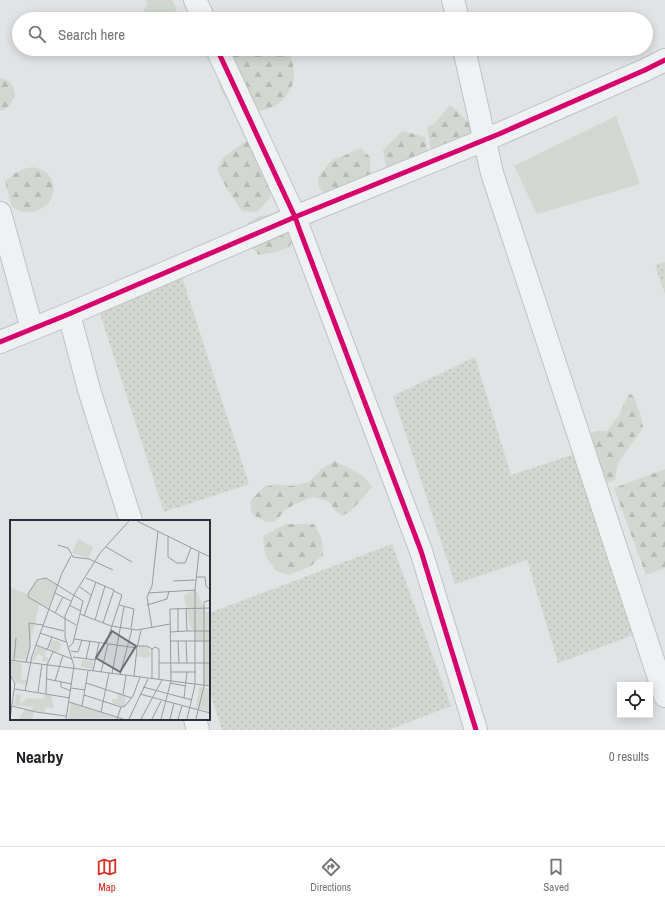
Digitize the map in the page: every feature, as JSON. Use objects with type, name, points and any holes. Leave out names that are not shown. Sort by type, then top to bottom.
[{"type":"street","points":[[195,0],[201,12]]},
{"type":"street","points":[[453,0],[456,12]]},
{"type":"street","points":[[220,56],[295,217],[421,551],[476,730]]},
{"type":"street","points":[[466,56],[492,173],[665,696]]},
{"type":"street","points":[[0,342],[295,217],[484,140],[665,60]]},
{"type":"street","points":[[0,213],[32,329]]},
{"type":"street","points":[[69,314],[90,393],[131,520]]},
{"type":"street","points":[[194,720],[198,730]]},
{"type":"green space","points":[[146,0],[172,0],[177,9],[175,12],[144,12],[147,3]]},
{"type":"green space","points":[[222,56],[290,56],[294,68],[294,75],[290,90],[279,103],[270,108],[260,111],[249,111],[239,108],[231,103],[224,95],[219,84],[218,68]]},
{"type":"green space","points":[[0,78],[11,83],[14,93],[11,104],[0,111]]},
{"type":"green space","points":[[450,105],[471,125],[472,135],[436,170],[427,126],[434,124]]},
{"type":"green space","points":[[616,116],[640,184],[537,214],[514,166]]},
{"type":"green space","points":[[402,131],[425,137],[427,151],[427,173],[386,168],[383,150]]},
{"type":"green space","points":[[244,142],[250,142],[271,170],[270,198],[257,212],[242,211],[227,189],[217,170],[223,158]]},
{"type":"green space","points":[[361,148],[370,157],[371,187],[329,196],[319,188],[318,177],[333,159]]},
{"type":"green space","points":[[32,167],[43,170],[50,176],[53,184],[53,192],[50,201],[44,207],[35,211],[24,212],[15,209],[11,205],[5,181],[15,173]]},
{"type":"green space","points":[[285,212],[300,231],[289,247],[280,251],[259,255],[249,245],[248,223],[258,217]]},
{"type":"green space","points":[[665,262],[665,294],[655,265]]},
{"type":"green space","points":[[182,277],[249,484],[164,512],[97,304]]},
{"type":"green space","points":[[475,357],[511,475],[578,453],[639,633],[558,663],[527,560],[455,584],[393,396]]},
{"type":"green space","points":[[629,393],[634,397],[641,416],[643,428],[618,463],[615,480],[592,488],[590,433],[596,431],[607,431],[619,415]]},
{"type":"green space","points":[[335,461],[364,477],[372,487],[351,511],[342,516],[328,501],[313,497],[295,504],[285,510],[275,522],[266,522],[252,514],[250,501],[264,487],[276,484],[290,486],[309,482],[321,469]]},
{"type":"green space","points":[[665,469],[665,568],[646,575],[614,488]]},
{"type":"green space","points":[[286,524],[314,524],[322,539],[323,555],[311,566],[289,575],[276,571],[265,555],[263,536]]},
{"type":"green space","points":[[392,544],[451,706],[389,730],[222,730],[210,693],[210,613]]},
{"type":"cycle path","points":[[220,56],[295,217],[421,551],[476,730]]},
{"type":"cycle path","points":[[0,342],[295,217],[499,134],[665,60]]}]
